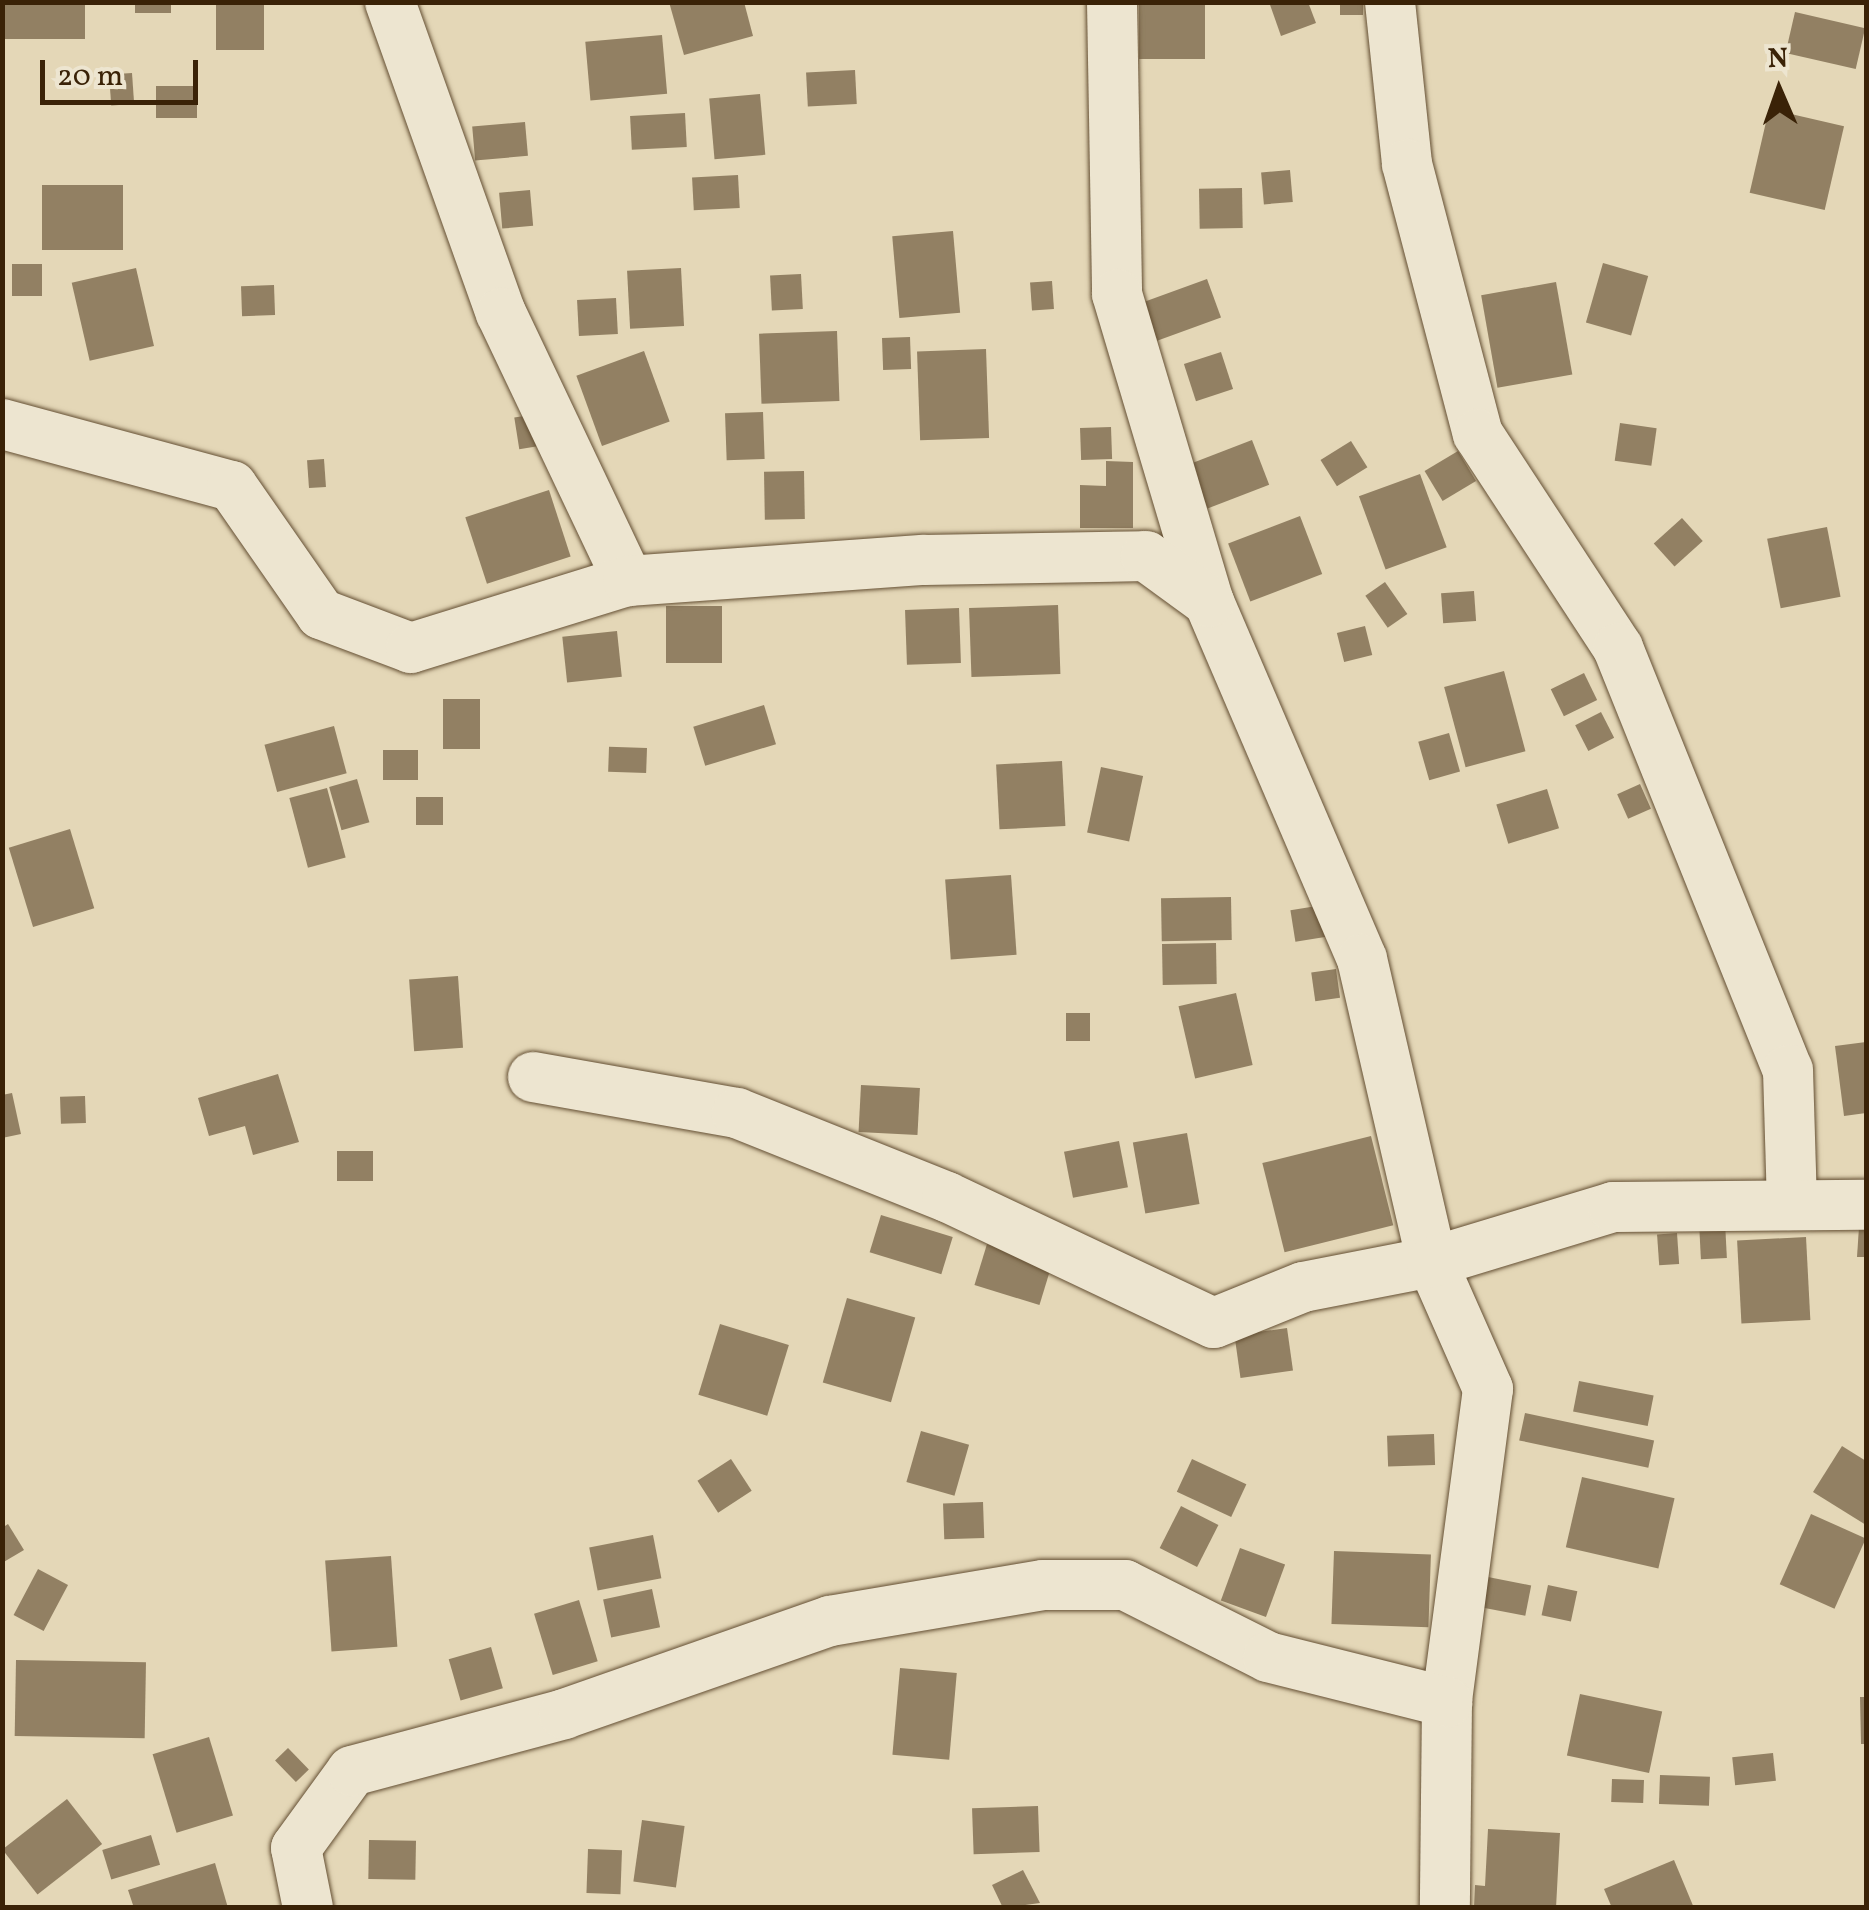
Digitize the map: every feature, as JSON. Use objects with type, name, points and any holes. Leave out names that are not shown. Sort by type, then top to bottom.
[{"type":"street","points":[[390,2],[502,313],[628,581]]},
{"type":"street","points":[[1112,2],[1117,294],[1208,602],[1362,959],[1432,1262],[1488,1389],[1447,1702],[1446,1908]]},
{"type":"street","points":[[1390,2],[1408,164],[1478,434],[1618,648],[1788,1070],[1792,1205]]},
{"type":"street","points":[[2,424],[232,486],[320,614],[411,648],[628,581],[924,560],[1146,556],[1208,602]]},
{"type":"street","points":[[532,1078],[736,1113],[947,1197],[1214,1323],[1303,1288],[1432,1262],[1613,1207],[1866,1206]]},
{"type":"street","points":[[308,1908],[296,1848],[352,1771],[564,1714],[830,1621],[1043,1585],[1125,1585],[1268,1656],[1447,1702]]},
{"type":"building","points":[[4,2],[85,2],[85,39],[4,39]]},
{"type":"building","points":[[135,2],[171,2],[171,13],[135,13]]},
{"type":"building","points":[[216,2],[264,2],[264,50],[216,50]]},
{"type":"building","points":[[669,2],[744,2],[753,36],[684,55]]},
{"type":"building","points":[[1139,2],[1205,2],[1205,59],[1139,59]]},
{"type":"building","points":[[1269,2],[1308,2],[1316,23],[1281,36]]},
{"type":"building","points":[[1340,2],[1363,2],[1363,15],[1340,15]]},
{"type":"building","points":[[1795,12],[1865,28],[1856,69],[1786,53]]},
{"type":"building","points":[[662,35],[667,94],[590,100],[585,42]]},
{"type":"building","points":[[855,70],[857,104],[808,107],[806,73]]},
{"type":"building","points":[[132,73],[134,104],[111,106],[109,75]]},
{"type":"building","points":[[156,86],[197,86],[197,118],[156,118]]},
{"type":"building","points":[[760,94],[765,155],[715,159],[709,98]]},
{"type":"building","points":[[1769,109],[1844,126],[1825,210],[1750,193]]},
{"type":"building","points":[[685,113],[687,147],[632,150],[630,116]]},
{"type":"building","points":[[525,122],[528,156],[475,160],[472,127]]},
{"type":"building","points":[[1290,170],[1293,202],[1264,204],[1261,173]]},
{"type":"building","points":[[738,175],[740,208],[694,210],[692,177]]},
{"type":"building","points":[[42,185],[123,185],[123,250],[42,250]]},
{"type":"building","points":[[1242,188],[1243,228],[1200,229],[1199,189]]},
{"type":"building","points":[[530,190],[533,226],[502,229],[499,193]]},
{"type":"building","points":[[953,231],[960,313],[899,318],[892,236]]},
{"type":"building","points":[[1603,263],[1648,276],[1631,336],[1586,323]]},
{"type":"building","points":[[12,264],[42,264],[42,296],[12,296]]},
{"type":"building","points":[[136,268],[154,346],[90,361],[72,283]]},
{"type":"building","points":[[681,268],[684,326],[630,329],[627,271]]},
{"type":"building","points":[[801,274],[803,309],[772,311],[770,276]]},
{"type":"building","points":[[1207,279],[1221,318],[1157,341],[1143,302]]},
{"type":"building","points":[[1052,281],[1054,309],[1032,310],[1030,283]]},
{"type":"building","points":[[1556,282],[1572,375],[1497,388],[1481,295]]},
{"type":"building","points":[[274,285],[275,315],[242,316],[241,286]]},
{"type":"building","points":[[616,298],[618,334],[579,336],[577,300]]},
{"type":"building","points":[[837,331],[839,401],[761,404],[759,334]]},
{"type":"building","points":[[910,337],[911,369],[883,370],[882,338]]},
{"type":"building","points":[[986,349],[989,438],[920,440],[917,351]]},
{"type":"building","points":[[644,351],[670,421],[602,446],[576,376]]},
{"type":"building","points":[[1221,352],[1233,389],[1196,401],[1184,364]]},
{"type":"building","points":[[763,412],[765,459],[727,460],[725,413]]},
{"type":"building","points":[[537,414],[542,446],[519,449],[514,418]]},
{"type":"building","points":[[1620,423],[1657,428],[1651,466],[1615,461]]},
{"type":"building","points":[[1111,427],[1112,459],[1081,460],[1080,428]]},
{"type":"building","points":[[1252,440],[1269,485],[1208,508],[1190,464]]},
{"type":"building","points":[[1351,441],[1367,467],[1337,486],[1320,460]]},
{"type":"building","points":[[1458,451],[1476,481],[1443,501],[1425,471]]},
{"type":"building","points":[[324,459],[326,487],[309,488],[307,460]]},
{"type":"building","points":[[1106,461],[1133,462],[1133,528],[1080,528],[1080,485],[1106,486]]},
{"type":"building","points":[[804,471],[805,519],[765,520],[764,472]]},
{"type":"building","points":[[1420,474],[1447,547],[1386,570],[1359,496]]},
{"type":"building","points":[[549,490],[571,557],[487,584],[465,517]]},
{"type":"building","points":[[1300,516],[1322,574],[1250,601],[1228,544]]},
{"type":"building","points":[[1682,518],[1703,541],[1675,566],[1654,543]]},
{"type":"building","points":[[1827,527],[1841,597],[1781,608],[1767,539]]},
{"type":"building","points":[[1385,582],[1407,614],[1388,628],[1365,596]]},
{"type":"building","points":[[1474,591],[1476,621],[1443,623],[1441,593]]},
{"type":"building","points":[[1058,605],[1060,674],[971,677],[969,608]]},
{"type":"building","points":[[666,606],[722,606],[722,663],[666,663]]},
{"type":"building","points":[[959,608],[961,663],[907,665],[905,610]]},
{"type":"building","points":[[1365,626],[1372,655],[1344,662],[1337,633]]},
{"type":"building","points":[[617,631],[622,677],[567,682],[562,637]]},
{"type":"building","points":[[1504,671],[1525,751],[1466,767],[1444,687]]},
{"type":"building","points":[[1584,673],[1597,700],[1564,716],[1551,689]]},
{"type":"building","points":[[443,699],[480,699],[480,749],[443,749]]},
{"type":"building","points":[[764,705],[776,744],[705,766],[693,727]]},
{"type":"building","points":[[1601,712],[1614,738],[1588,751],[1575,725]]},
{"type":"building","points":[[334,726],[347,773],[277,792],[264,745]]},
{"type":"building","points":[[1449,733],[1460,771],[1429,780],[1418,742]]},
{"type":"building","points":[[609,747],[647,748],[646,773],[608,772]]},
{"type":"building","points":[[383,750],[418,750],[418,780],[383,780]]},
{"type":"building","points":[[1062,761],[1065,826],[999,829],[996,764]]},
{"type":"building","points":[[1101,767],[1143,776],[1129,841],[1087,833]]},
{"type":"building","points":[[357,779],[369,822],[342,830],[329,787]]},
{"type":"building","points":[[1640,784],[1651,809],[1628,819],[1617,794]]},
{"type":"building","points":[[327,788],[346,858],[308,868],[289,798]]},
{"type":"building","points":[[1547,789],[1559,828],[1508,844],[1496,804]]},
{"type":"building","points":[[416,797],[443,797],[443,825],[416,825]]},
{"type":"building","points":[[70,829],[94,908],[33,927],[9,848]]},
{"type":"building","points":[[1011,875],[1017,955],[951,959],[945,880]]},
{"type":"building","points":[[1231,897],[1232,940],[1162,941],[1161,898]]},
{"type":"building","points":[[1323,905],[1328,937],[1295,942],[1290,910]]},
{"type":"building","points":[[1216,943],[1217,984],[1163,985],[1162,944]]},
{"type":"building","points":[[1336,969],[1340,998],[1315,1001],[1311,972]]},
{"type":"building","points":[[458,976],[463,1048],[414,1051],[409,979]]},
{"type":"building","points":[[1236,993],[1253,1065],[1195,1078],[1179,1006]]},
{"type":"building","points":[[1066,1013],[1090,1013],[1090,1041],[1066,1041]]},
{"type":"building","points":[[1866,1042],[1866,1113],[1844,1116],[1835,1046]]},
{"type":"building","points":[[278,1074],[299,1142],[253,1155],[245,1126],[209,1136],[198,1098]]},
{"type":"building","points":[[861,1085],[920,1088],[917,1135],[859,1132]]},
{"type":"building","points":[[12,1093],[21,1134],[2,1138],[2,1095]]},
{"type":"building","points":[[85,1096],[86,1123],[61,1124],[60,1097]]},
{"type":"building","points":[[1187,1133],[1200,1204],[1145,1213],[1133,1143]]},
{"type":"building","points":[[1371,1136],[1393,1225],[1285,1252],[1262,1163]]},
{"type":"building","points":[[1119,1141],[1128,1187],[1073,1198],[1064,1152]]},
{"type":"building","points":[[337,1151],[373,1151],[373,1181],[337,1181]]},
{"type":"building","points":[[881,1215],[953,1237],[941,1274],[870,1252]]},
{"type":"building","points":[[1725,1222],[1727,1258],[1701,1259],[1699,1223]]},
{"type":"building","points":[[1859,1227],[1866,1227],[1866,1257],[1857,1257]]},
{"type":"building","points":[[1677,1233],[1679,1264],[1659,1265],[1657,1234]]},
{"type":"building","points":[[1806,1237],[1810,1320],[1741,1323],[1737,1241]]},
{"type":"building","points":[[987,1244],[1052,1264],[1039,1305],[974,1285]]},
{"type":"building","points":[[847,1298],[915,1318],[891,1402],[823,1383]]},
{"type":"building","points":[[720,1324],[789,1345],[767,1416],[698,1395]]},
{"type":"building","points":[[1287,1328],[1293,1371],[1241,1378],[1235,1335]]},
{"type":"building","points":[[1579,1381],[1654,1396],[1648,1426],[1573,1411]]},
{"type":"building","points":[[1525,1413],[1654,1440],[1648,1468],[1519,1440]]},
{"type":"building","points":[[921,1431],[969,1445],[954,1496],[906,1482]]},
{"type":"building","points":[[1434,1434],[1435,1465],[1388,1467],[1387,1436]]},
{"type":"building","points":[[1842,1446],[1866,1461],[1866,1525],[1813,1492]]},
{"type":"building","points":[[731,1459],[752,1491],[718,1513],[697,1481]]},
{"type":"building","points":[[1192,1459],[1246,1484],[1231,1517],[1177,1492]]},
{"type":"building","points":[[1582,1477],[1675,1498],[1658,1569],[1566,1547]]},
{"type":"building","points":[[983,1502],[984,1538],[944,1539],[943,1503]]},
{"type":"building","points":[[1181,1506],[1218,1525],[1197,1567],[1160,1548]]},
{"type":"building","points":[[1811,1514],[1866,1538],[1834,1609],[1780,1584]]},
{"type":"building","points":[[8,1524],[24,1550],[2,1563],[2,1528]]},
{"type":"building","points":[[653,1535],[661,1578],[598,1591],[589,1547]]},
{"type":"building","points":[[1240,1548],[1285,1564],[1266,1617],[1221,1601]]},
{"type":"building","points":[[1334,1551],[1431,1554],[1428,1627],[1331,1624]]},
{"type":"building","points":[[391,1556],[397,1647],[332,1651],[325,1561]]},
{"type":"building","points":[[38,1569],[68,1585],[44,1631],[14,1615]]},
{"type":"building","points":[[1488,1577],[1531,1585],[1525,1616],[1482,1607]]},
{"type":"building","points":[[1548,1585],[1577,1591],[1571,1622],[1542,1615]]},
{"type":"building","points":[[652,1589],[660,1627],[611,1638],[603,1599]]},
{"type":"building","points":[[579,1600],[598,1661],[553,1675],[534,1614]]},
{"type":"building","points":[[491,1647],[503,1688],[461,1700],[449,1659]]},
{"type":"building","points":[[16,1660],[146,1662],[145,1738],[15,1736]]},
{"type":"building","points":[[900,1668],[957,1673],[949,1760],[892,1755]]},
{"type":"building","points":[[1580,1694],[1662,1711],[1649,1773],[1567,1756]]},
{"type":"building","points":[[1860,1697],[1866,1697],[1866,1744],[1861,1744]]},
{"type":"building","points":[[209,1737],[233,1815],[177,1833],[153,1754]]},
{"type":"building","points":[[288,1748],[309,1770],[296,1782],[275,1761]]},
{"type":"building","points":[[1773,1753],[1776,1781],[1735,1785],[1732,1757]]},
{"type":"building","points":[[1660,1775],[1710,1777],[1709,1806],[1659,1804]]},
{"type":"building","points":[[1612,1779],[1644,1780],[1643,1803],[1611,1802]]},
{"type":"building","points":[[67,1799],[102,1844],[37,1894],[2,1849]]},
{"type":"building","points":[[1038,1806],[1040,1852],[974,1854],[972,1808]]},
{"type":"building","points":[[642,1820],[685,1826],[676,1887],[633,1881]]},
{"type":"building","points":[[1488,1829],[1560,1833],[1556,1908],[1474,1908],[1475,1885],[1485,1886]]},
{"type":"building","points":[[151,1835],[160,1865],[111,1880],[102,1850]]},
{"type":"building","points":[[369,1840],[416,1841],[415,1880],[368,1879]]},
{"type":"building","points":[[588,1849],[622,1850],[620,1894],[586,1893]]},
{"type":"building","points":[[1674,1860],[1694,1908],[1612,1908],[1604,1889]]},
{"type":"building","points":[[215,1863],[228,1908],[134,1908],[128,1890]]},
{"type":"building","points":[[1023,1870],[1040,1903],[1003,1908],[992,1885]]}]
